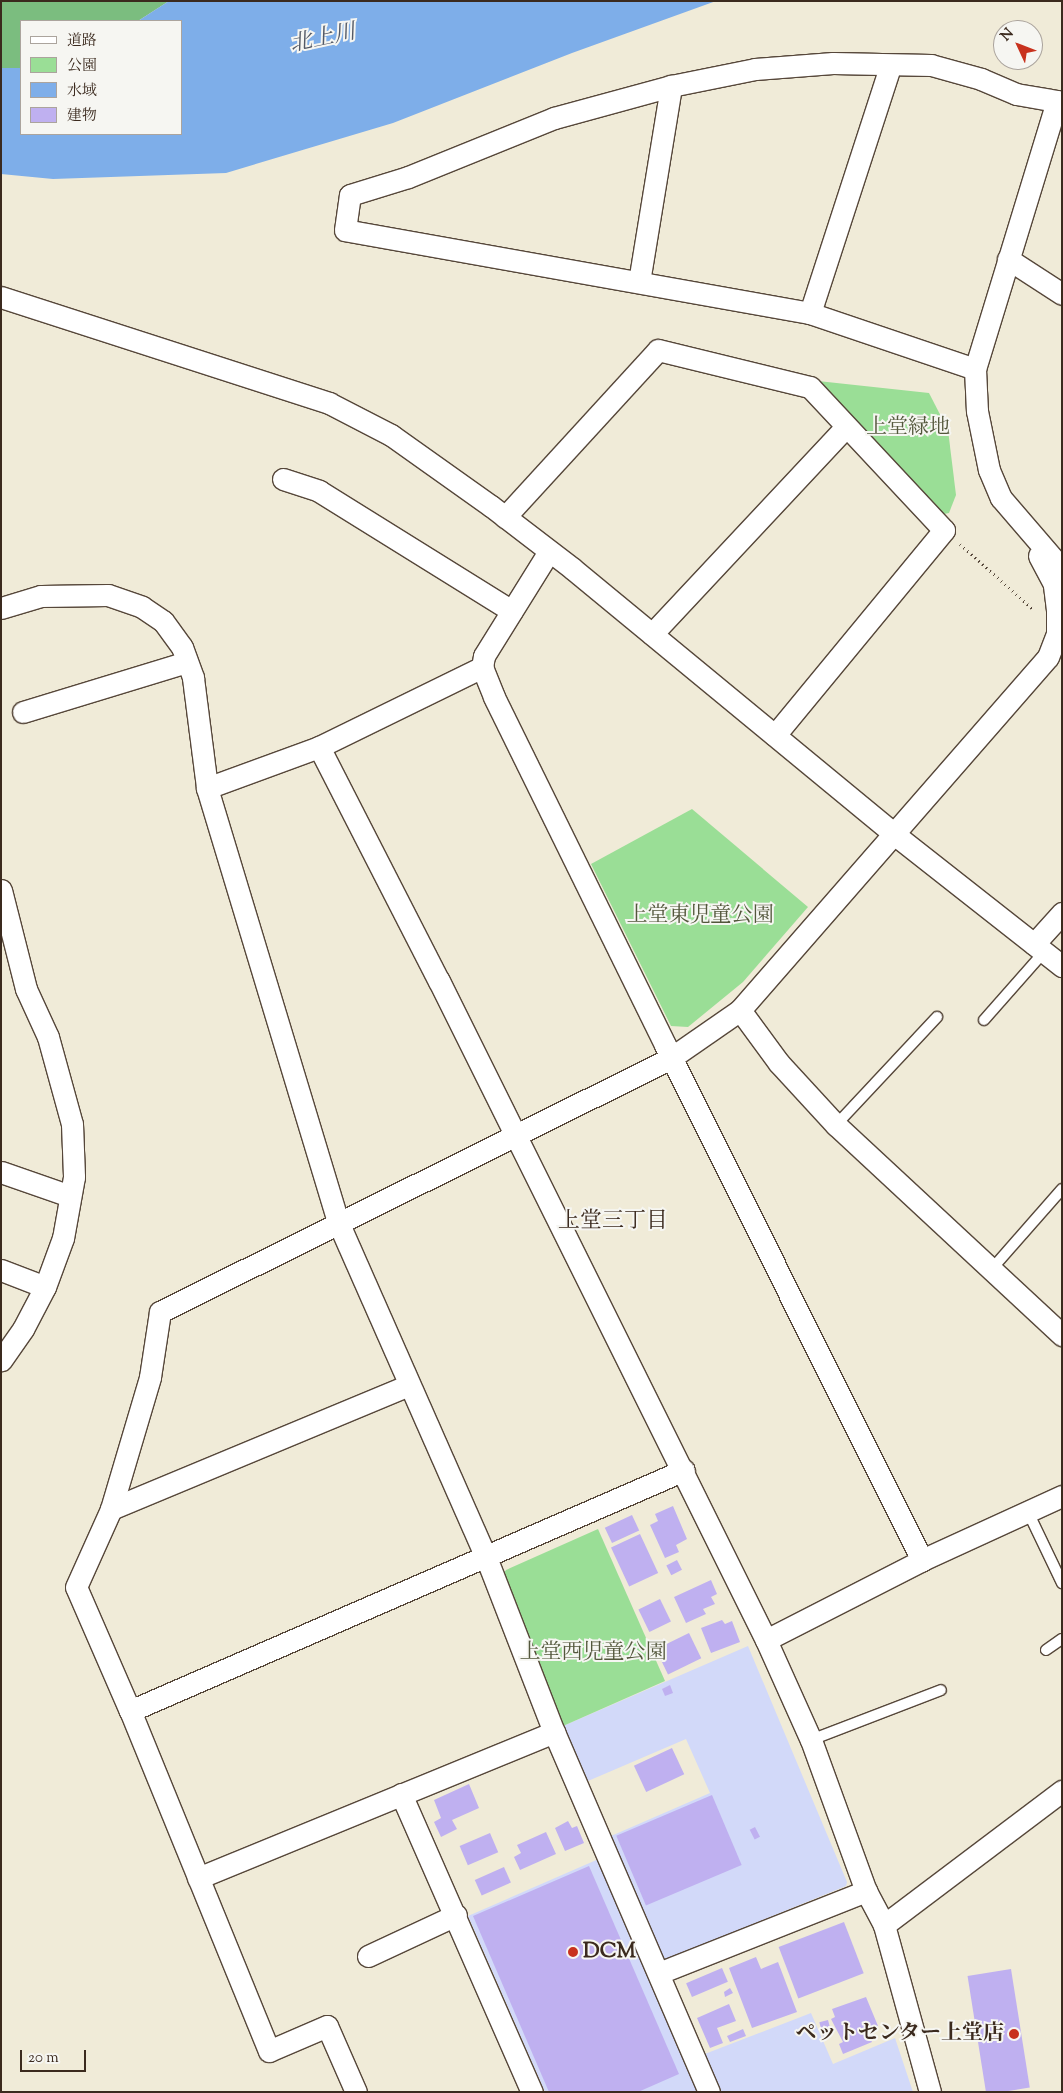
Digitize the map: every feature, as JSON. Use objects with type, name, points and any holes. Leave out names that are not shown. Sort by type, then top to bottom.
[{"type":"street","points":[[975,369],[810,313],[639,282],[477,256],[345,230],[350,195],[408,177],[554,118],[671,86],[755,69],[834,63],[890,67],[931,65],[981,79],[1016,94],[1059,102],[1008,259],[975,369],[977,411],[989,470],[1001,498],[1022,526],[1062,569]]},
{"type":"street","points":[[810,313],[890,67]]},
{"type":"street","points":[[639,282],[671,86]]},
{"type":"street","points":[[1008,259],[1062,294]]},
{"type":"street","points":[[1,297],[329,403],[391,435],[505,517],[652,634],[894,834],[1062,966]]},
{"type":"street","points":[[505,517],[658,350],[810,387],[845,428],[944,530],[775,735]]},
{"type":"street","points":[[652,634],[845,428]]},
{"type":"street","points":[[283,479],[319,491],[512,611]]},
{"type":"street","points":[[356,2092],[327,2026],[269,2051],[130,1711],[76,1588],[111,1509],[150,1377],[160,1312],[516,1137],[671,1058],[740,1010],[1048,656],[1057,634],[1054,584],[1022,526]]},
{"type":"street","points":[[548,553],[484,656],[482,667],[494,697],[671,1058],[922,1560]]},
{"type":"street","points":[[1,608],[41,596],[108,595],[142,607],[163,621],[182,647],[193,678],[207,788],[339,1224],[486,1557],[554,1732],[709,2092]]},
{"type":"street","points":[[23,712],[187,662]]},
{"type":"street","points":[[207,788],[319,747],[482,667]]},
{"type":"street","points":[[319,747],[684,1470],[766,1640],[810,1740],[866,1890],[884,1925],[930,2092]]},
{"type":"street","points":[[1,890],[26,989],[48,1038],[72,1124],[74,1177],[63,1238],[45,1287],[23,1329],[1,1360]]},
{"type":"street","points":[[1039,948],[1062,913]]},
{"type":"street","points":[[740,1010],[779,1063],[836,1125],[1062,1335]]},
{"type":"street","points":[[1,1172],[70,1196]]},
{"type":"street","points":[[1,1270],[45,1287]]},
{"type":"street","points":[[111,1509],[409,1385]]},
{"type":"street","points":[[130,1711],[684,1470]]},
{"type":"street","points":[[766,1640],[922,1560],[1062,1496]]},
{"type":"street","points":[[198,1878],[554,1732]]},
{"type":"street","points":[[884,1925],[1062,1791]]},
{"type":"street","points":[[401,1794],[456,1915],[532,2092]]},
{"type":"street","points":[[659,1973],[866,1890]]},
{"type":"street","points":[[368,1956],[456,1915]]},
{"type":"lane","points":[[984,1020],[1039,948]]},
{"type":"lane","points":[[836,1125],[937,1017]]},
{"type":"lane","points":[[990,1270],[1062,1189]]},
{"type":"lane","points":[[1028,1512],[1062,1583]]},
{"type":"lane","points":[[1046,1650],[1062,1638]]},
{"type":"lane","points":[[810,1740],[941,1690]]},
{"type":"path","points":[[944,530],[1042,617]]},
{"type":"shaded area","points":[[748,1646],[847,1882],[846,1886],[645,1968],[684,2062],[811,2013],[833,2064],[895,2038],[913,2092],[545,2092],[468,1916],[617,1851],[611,1836],[710,1793],[686,1739],[588,1781],[563,1726]]},
{"type":"green space","points":[[1,1],[169,1],[140,20],[20,20],[20,68],[1,69]]},
{"type":"green space","name":"上堂緑地","points":[[818,381],[929,393],[948,430],[956,495],[949,513],[944,514],[840,410]]},
{"type":"green space","name":"上堂東児童公園","points":[[692,809],[808,907],[743,982],[688,1027],[671,1026],[591,864]]},
{"type":"green space","name":"上堂西児童公園","points":[[598,1529],[665,1681],[563,1726],[501,1577],[506,1570]]},
{"type":"water","name":"北上川","points":[[169,1],[716,1],[572,53],[393,123],[226,173],[53,179],[1,174],[1,68],[20,68],[20,135],[182,135],[182,20],[140,20]]},
{"type":"building","points":[[673,1506],[687,1539],[676,1545],[679,1552],[665,1558],[650,1525],[658,1521],[655,1514]]},
{"type":"building","points":[[632,1515],[639,1530],[612,1543],[605,1528]]},
{"type":"building","points":[[640,1534],[658,1573],[629,1586],[611,1548]]},
{"type":"building","points":[[677,1560],[682,1570],[671,1575],[666,1565]]},
{"type":"building","points":[[711,1580],[717,1594],[711,1597],[715,1604],[703,1609],[706,1614],[686,1623],[674,1597]]},
{"type":"building","points":[[660,1599],[671,1621],[649,1632],[638,1610]]},
{"type":"building","points":[[722,1620],[725,1624],[732,1621],[740,1642],[711,1653],[701,1628]]},
{"type":"building","points":[[689,1633],[701,1658],[668,1674],[656,1649]]},
{"type":"building","points":[[670,1685],[673,1693],[665,1696],[662,1689]]},
{"type":"building","points":[[672,1748],[684,1774],[646,1792],[634,1766]]},
{"type":"building","points":[[469,1784],[479,1808],[452,1820],[457,1829],[441,1837],[434,1822],[441,1818],[434,1800]]},
{"type":"building","points":[[712,1795],[742,1865],[646,1906],[616,1836]]},
{"type":"building","points":[[568,1821],[572,1828],[577,1826],[584,1843],[565,1851],[555,1828]]},
{"type":"building","points":[[755,1827],[760,1837],[755,1840],[750,1830]]},
{"type":"building","points":[[546,1832],[556,1854],[520,1870],[514,1857],[521,1853],[517,1845]]},
{"type":"building","points":[[490,1833],[498,1852],[468,1865],[460,1846]]},
{"type":"building","points":[[589,1866],[679,2074],[638,2092],[549,2092],[473,1916]]},
{"type":"building","points":[[504,1867],[511,1883],[482,1896],[475,1880]]},
{"type":"building","points":[[844,1922],[864,1973],[798,1998],[779,1947]]},
{"type":"building","points":[[756,1957],[761,1969],[778,1962],[797,2012],[752,2028],[729,1968]]},
{"type":"building","points":[[722,1968],[728,1982],[692,1997],[686,1983]]},
{"type":"building","points":[[1011,1969],[1030,2088],[1002,2092],[986,2092],[968,1976]]},
{"type":"building","points":[[730,1988],[733,1993],[725,1997],[724,1992]]},
{"type":"building","points":[[866,1997],[878,2026],[866,2030],[872,2042],[843,2054],[839,2044],[843,2042],[831,2019],[835,2017],[832,2009]]},
{"type":"building","points":[[729,2004],[736,2021],[717,2028],[723,2043],[710,2048],[697,2018]]},
{"type":"building","points":[[828,2020],[832,2035],[823,2038],[819,2022]]},
{"type":"building","points":[[743,2029],[746,2036],[730,2042],[727,2036]]},
{"type":"place","name":"DCM","points":[[573,1952]]},
{"type":"place","name":"ペットセンター上堂店","points":[[1014,2034]]},
{"type":"district","name":"上堂三丁目","points":[[613,1223]]}]
